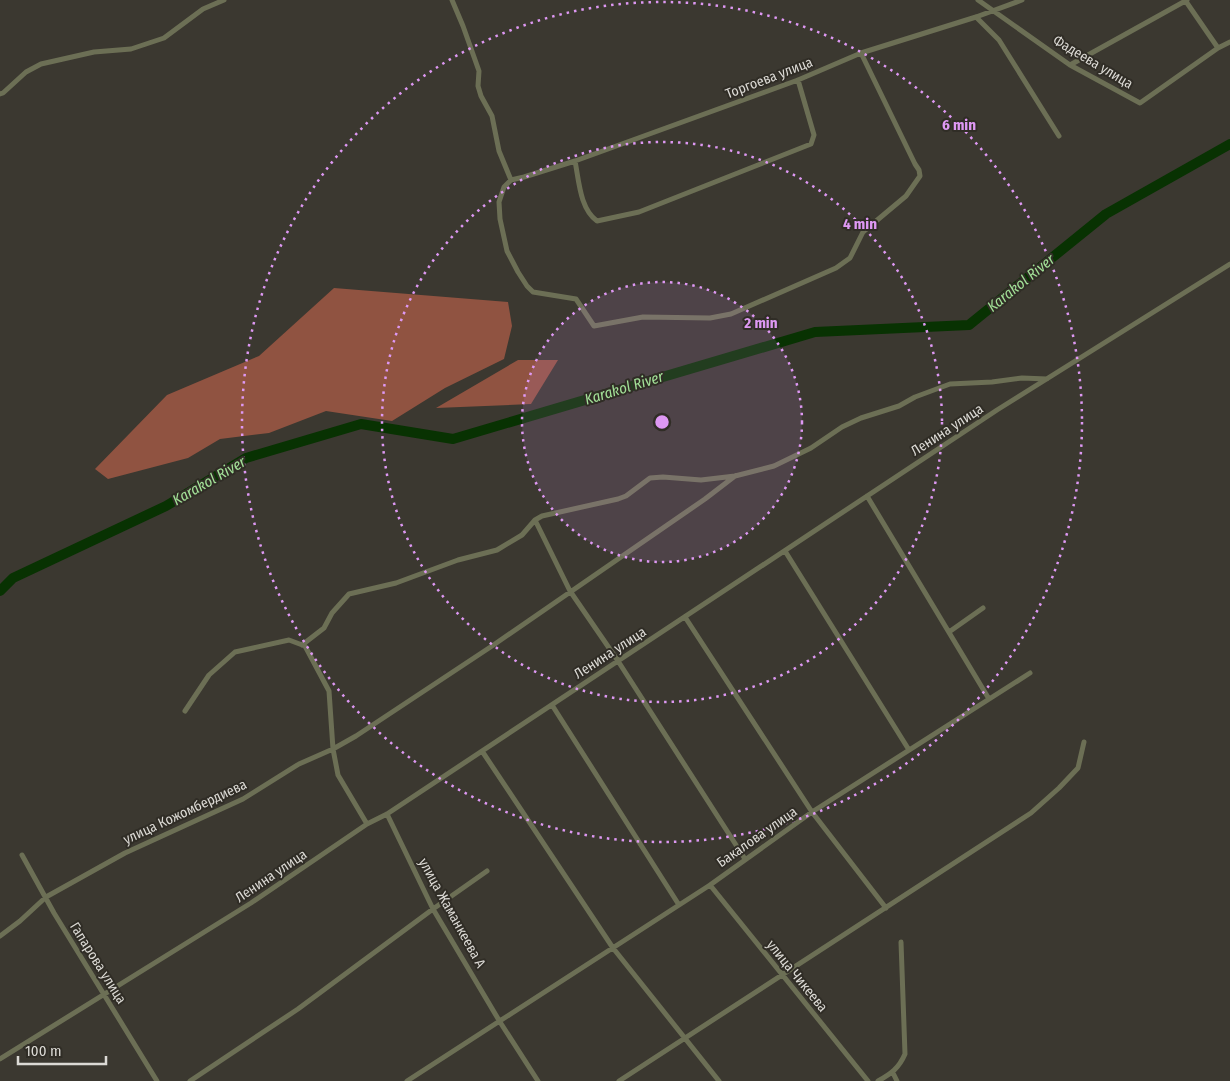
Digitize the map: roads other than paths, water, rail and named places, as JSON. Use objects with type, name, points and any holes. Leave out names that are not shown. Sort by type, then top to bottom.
[{"type":"street","points":[[0,94],[26,72],[41,64],[94,52],[131,49],[164,38],[203,9],[224,0]]},
{"type":"street","points":[[452,0],[480,71],[478,86],[492,116],[499,151],[510,180],[504,187],[499,202],[500,219],[507,251],[526,286],[533,292],[576,299],[594,326],[643,317],[710,318],[731,314],[836,268],[850,258],[863,232],[906,196],[920,176],[919,170],[914,164],[861,53]]},
{"type":"street","name":"Фадеева улица","points":[[978,0],[1070,64],[1140,103],[1218,48],[1230,42]]},
{"type":"street","name":"Торгоева улица","points":[[510,180],[524,178],[575,161],[798,80],[861,53],[995,11],[1022,0]]},
{"type":"street","points":[[1070,64],[1186,0],[1218,48]]},
{"type":"street","points":[[976,17],[999,40],[1059,136]]},
{"type":"street","points":[[575,161],[586,210],[592,218],[597,221],[639,212],[812,144],[814,135],[798,80]]},
{"type":"street","name":"Ленина улица","points":[[2,1057],[251,903],[367,824],[387,814],[867,496],[1047,379],[1230,264]]},
{"type":"street","points":[[302,645],[324,628],[332,613],[349,594],[396,583],[458,560],[497,550],[522,535],[535,520],[555,512],[618,499],[626,496],[650,478],[663,477],[701,480],[735,476],[774,466],[792,458],[855,421],[899,406],[915,396],[950,384],[1022,378],[1047,379]]},
{"type":"street","name":"улица Кожомбердиева","points":[[0,936],[46,897],[125,853],[243,799],[299,764],[333,750],[404,705],[570,592],[735,476]]},
{"type":"street","points":[[867,496],[989,699]]},
{"type":"street","points":[[535,520],[570,592],[618,661],[746,859]]},
{"type":"street","points":[[785,551],[909,750]]},
{"type":"street","points":[[949,632],[983,608]]},
{"type":"street","points":[[685,617],[812,812],[886,908]]},
{"type":"street","points":[[185,711],[209,675],[235,652],[289,640],[305,646],[328,691],[333,750],[338,775],[367,824]]},
{"type":"street","name":"Бакалова улица","points":[[407,1081],[710,885],[812,812],[1030,673]]},
{"type":"street","points":[[552,705],[679,905]]},
{"type":"street","points":[[619,1081],[1031,813],[1060,788],[1078,768],[1084,742]]},
{"type":"street","points":[[482,751],[613,948],[718,1081]]},
{"type":"street","name":"улица Жаманкеева А","points":[[387,814],[433,908],[500,1022],[538,1081]]},
{"type":"street","name":"Гапарова улица","points":[[22,855],[54,913],[157,1081]]},
{"type":"street","points":[[190,1081],[298,1008],[433,908],[487,871]]},
{"type":"street","name":"улица Чикеева","points":[[710,885],[868,1081]]},
{"type":"street","points":[[878,1081],[893,1073],[900,1065],[905,1054],[901,942]]},
{"type":"street","points":[[0,1050],[2,1057]]},
{"type":"street","points":[[893,1073],[897,1081]]},
{"type":"waterway","name":"Karakol River","points":[[0,591],[13,578],[166,506],[246,458],[361,424],[453,439],[815,332],[969,325],[1106,214],[1230,144]]}]
